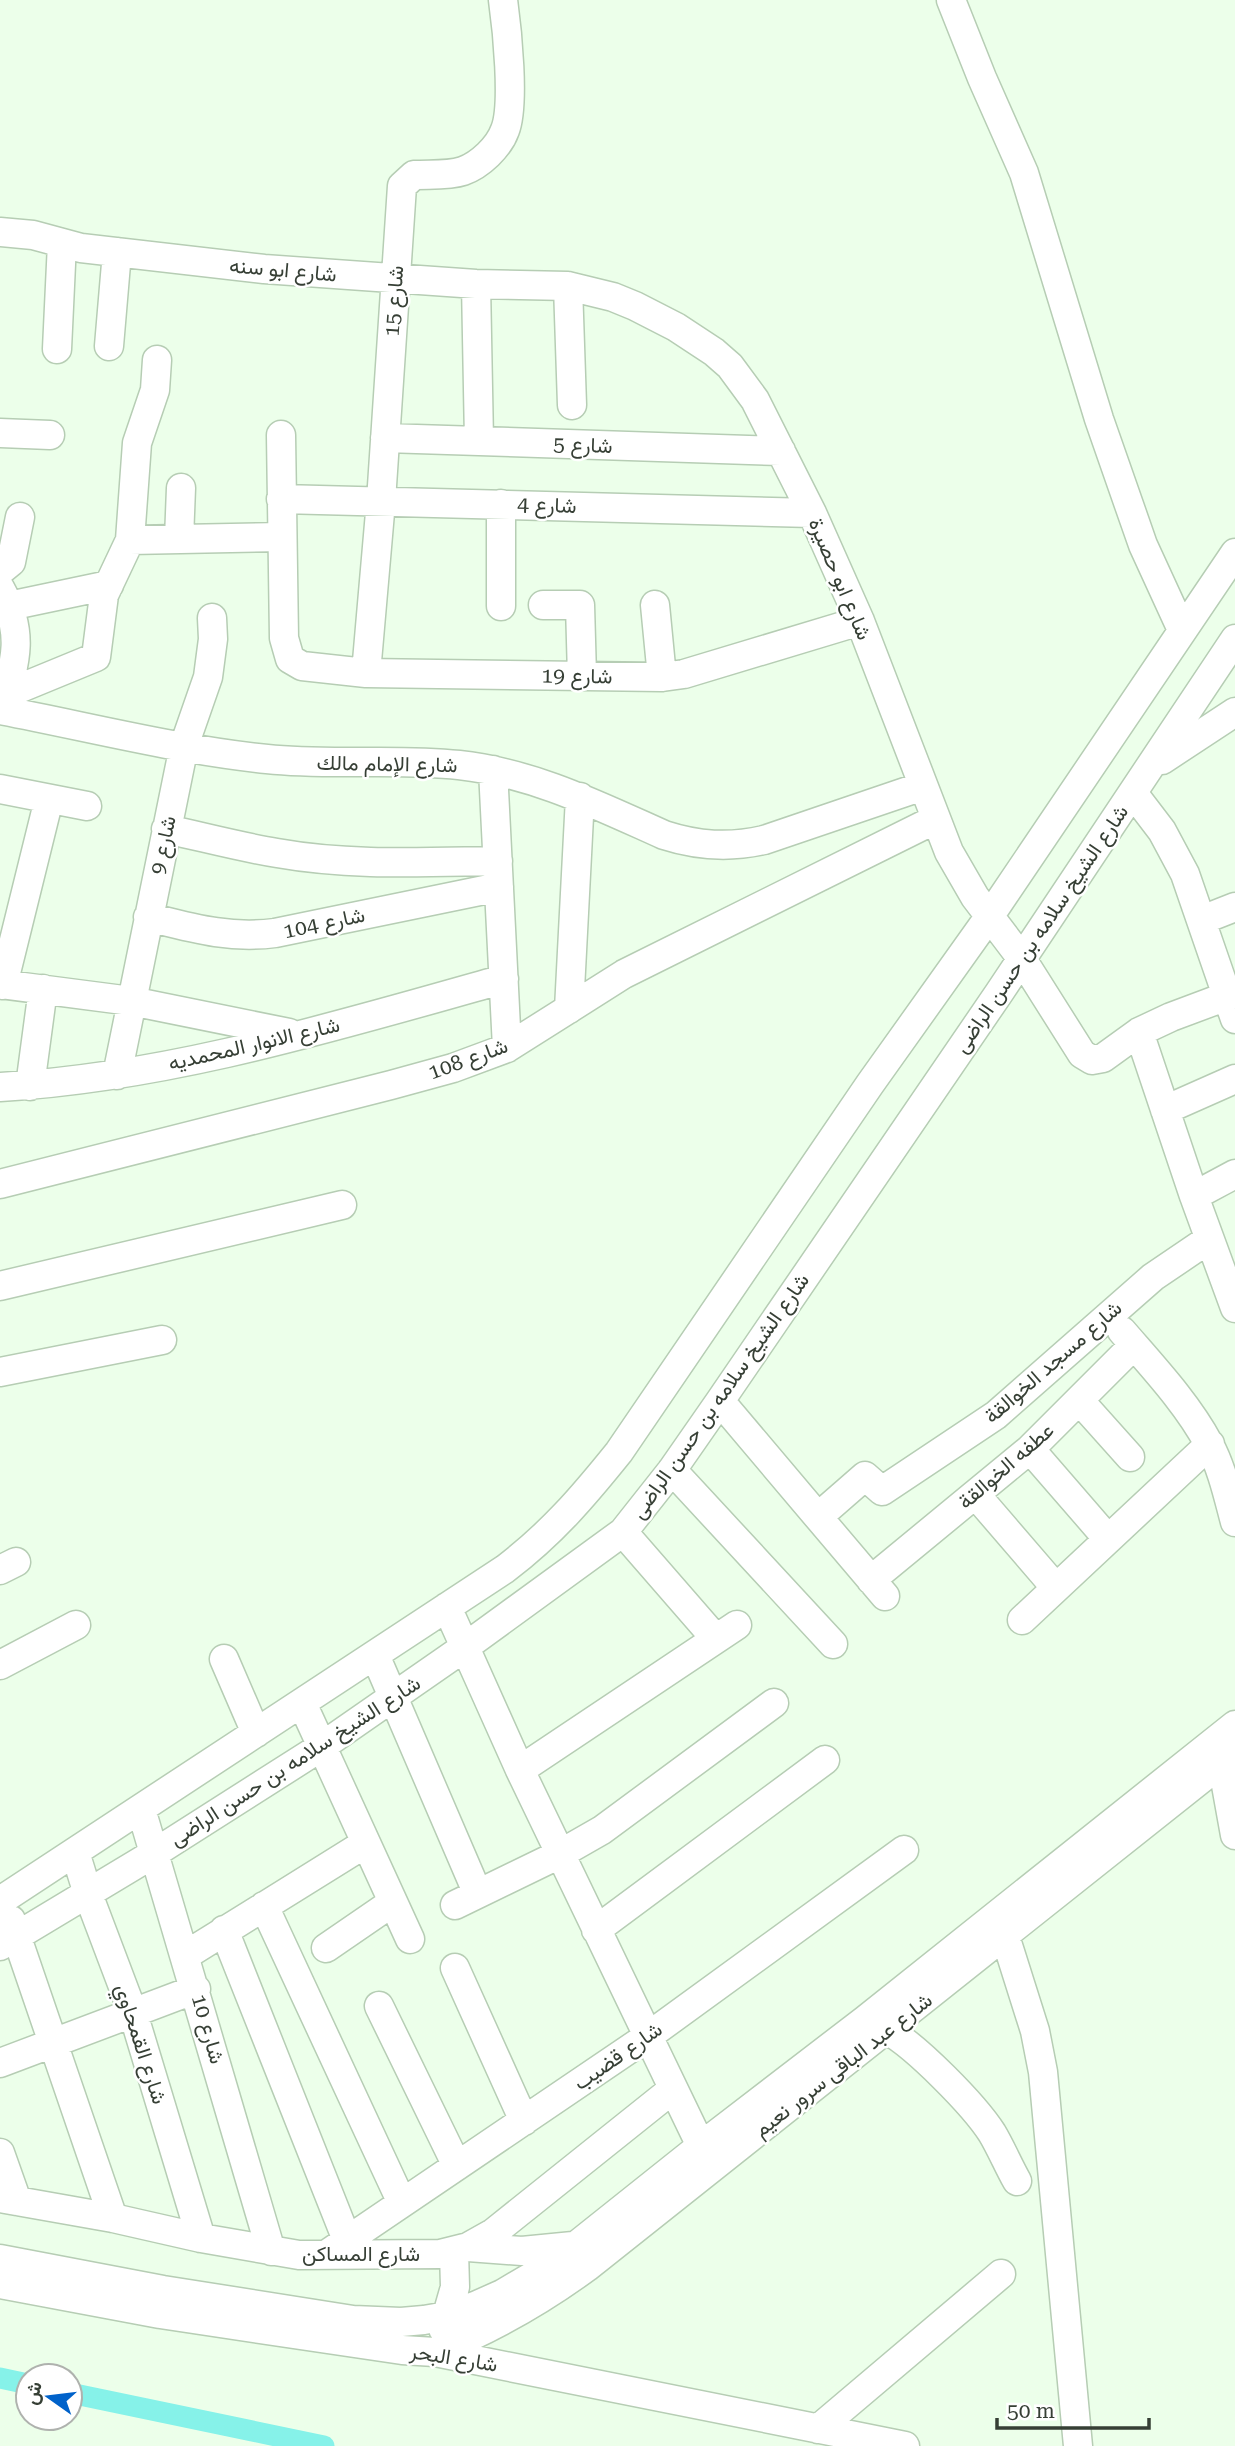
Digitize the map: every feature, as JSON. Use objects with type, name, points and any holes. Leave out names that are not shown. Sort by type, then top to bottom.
[{"type":"street","name":"شارع 15","points":[[366,673],[381,501],[402,186],[414,175],[463,171],[488,154],[498,143],[509,116],[507,30],[503,0]]},
{"type":"street","points":[[951,0],[1024,173],[1099,419],[1143,545],[1182,631]]},
{"type":"street","name":"شارع ابو سنه","points":[[0,232],[27,234],[81,248],[264,270],[477,284],[568,286]]},
{"type":"street","points":[[57,349],[62,243]]},
{"type":"street","points":[[109,346],[117,252]]},
{"type":"street","points":[[477,284],[479,441]]},
{"type":"street","points":[[568,286],[572,405]]},
{"type":"street","name":"شارع ابو حصيرة","points":[[568,286],[613,297],[635,306],[676,327],[730,366],[749,391],[812,513],[860,621],[954,861],[989,917],[1022,958],[1087,1058],[1103,1058],[1139,1032]]},
{"type":"street","points":[[1,702],[96,657],[103,600],[130,540],[137,443],[153,399],[157,360]]},
{"type":"street","points":[[0,433],[50,435]]},
{"type":"street","points":[[130,540],[282,537],[281,435]]},
{"type":"street","name":"شارع 5","points":[[385,438],[780,452]]},
{"type":"street","points":[[179,539],[181,488]]},
{"type":"street","name":"شارع 4","points":[[281,499],[812,513]]},
{"type":"street","points":[[500,504],[501,606]]},
{"type":"street","points":[[1,702],[16,656],[8,633],[2,589],[11,562],[19,517]]},
{"type":"street","name":"شارع 19","points":[[282,537],[284,638],[290,659],[302,666],[366,673],[662,677],[684,674],[860,621]]},
{"type":"street","name":"شارع الشيخ سلامه بن حسن الراضى","points":[[2,1900],[505,1569],[535,1547],[575,1507],[619,1452],[870,1084],[989,917],[1235,553]]},
{"type":"street","points":[[2,589],[109,585]]},
{"type":"street","points":[[543,605],[580,606],[582,676]]},
{"type":"street","points":[[654,605],[662,677]]},
{"type":"street","name":"شارع 9","points":[[117,1075],[184,746],[208,677],[212,618]]},
{"type":"street","name":"شارع الشيخ سلامه بن حسن الراضى","points":[[8,1941],[153,1854],[321,1747],[623,1532],[672,1470],[720,1401],[1022,958],[1235,639]]},
{"type":"street","name":"شارع الإمام مالك","points":[[1,702],[184,746],[271,760],[395,761],[493,770],[537,781],[580,797],[682,841],[730,845],[764,840],[923,786]]},
{"type":"street","points":[[1149,769],[1235,712]]},
{"type":"street","points":[[493,770],[507,1048]]},
{"type":"street","points":[[0,789],[87,806]]},
{"type":"street","points":[[1133,793],[1155,821],[1190,885],[1232,1003],[1171,1017],[1139,1032],[1235,1308]]},
{"type":"street","points":[[569,1009],[580,797]]},
{"type":"street","points":[[49,799],[2,985],[131,1001],[302,1036]]},
{"type":"street","name":"شارع 108","points":[[0,1184],[391,1085],[453,1068],[507,1048],[624,974],[936,818]]},
{"type":"street","points":[[166,829],[278,853],[499,874]]},
{"type":"street","name":"شارع 104","points":[[148,917],[224,935],[249,936],[499,874]]},
{"type":"street","points":[[1202,919],[1235,907]]},
{"type":"street","name":"شارع الانوار المحمديه","points":[[0,1087],[117,1075],[302,1036],[504,979]]},
{"type":"street","points":[[30,1086],[43,989]]},
{"type":"street","points":[[1165,1110],[1235,1079]]},
{"type":"street","points":[[1194,1196],[1235,1174]]},
{"type":"street","points":[[0,1286],[342,1205]]},
{"type":"street","name":"شارع مسجد الخوالقة","points":[[818,1517],[865,1476],[882,1491],[996,1415],[1153,1277],[1209,1239]]},
{"type":"street","points":[[1108,1315],[1174,1391],[1210,1444],[1226,1486],[1235,1522]]},
{"type":"street","points":[[0,1372],[162,1340]]},
{"type":"street","name":"عطفه الخوالقة","points":[[818,1517],[878,1588],[976,1495],[1030,1449],[1134,1345]]},
{"type":"street","points":[[1079,1400],[1130,1457]]},
{"type":"street","points":[[720,1401],[818,1517]]},
{"type":"street","points":[[1022,1620],[1210,1444]]},
{"type":"street","points":[[1030,1449],[1108,1539]]},
{"type":"street","points":[[672,1470],[833,1644]]},
{"type":"street","points":[[976,1495],[1056,1588]]},
{"type":"street","points":[[520,1770],[726,1632],[623,1532]]},
{"type":"street","points":[[447,1607],[520,1770],[701,2146]]},
{"type":"street","points":[[0,1665],[76,1625]]},
{"type":"street","points":[[374,1655],[466,1899],[560,1854],[602,1830],[774,1703]]},
{"type":"street","points":[[224,1659],[256,1733]]},
{"type":"street","points":[[302,1703],[410,1938]]},
{"type":"street","name":"شارع عبد الباقى سرور نعيم","points":[[447,2316],[511,2290],[576,2246],[865,2020],[1235,1724]]},
{"type":"street","points":[[1229,1757],[1235,1835]]},
{"type":"street","name":"شارع عبد الباقى سرور نعيم","points":[[435,2352],[505,2321],[552,2293],[1229,1757]]},
{"type":"street","points":[[596,1930],[825,1760]]},
{"type":"street","name":"شارع 10","points":[[141,1808],[271,2251]]},
{"type":"street","points":[[186,1955],[366,1843]]},
{"type":"street","name":"شارع قضيب","points":[[337,2247],[647,2038],[904,1850]]},
{"type":"street","name":"شارع القمحاوي","points":[[75,1852],[133,2013],[201,2238]]},
{"type":"street","points":[[2,1900],[8,1941],[53,2044],[113,2218]]},
{"type":"street","points":[[326,1948],[393,1902]]},
{"type":"street","points":[[264,1906],[402,2203]]},
{"type":"street","points":[[224,1930],[337,2247]]},
{"type":"street","points":[[1004,1936],[1035,2031],[1044,2072],[1078,2446]]},
{"type":"street","points":[[455,1968],[524,2121]]},
{"type":"street","points":[[0,2063],[196,1989]]},
{"type":"street","points":[[379,2006],[457,2166]]},
{"type":"street","points":[[887,2030],[903,2040],[963,2099],[991,2132],[1017,2181]]},
{"type":"street","name":"شارع المساكن","points":[[9,2200],[299,2255],[337,2247],[433,2255],[461,2249],[493,2233],[673,2089]]},
{"type":"street","points":[[0,2154],[9,2200]]},
{"type":"street","points":[[435,2352],[455,2287],[461,2249],[522,2251],[576,2246]]},
{"type":"street","name":"شارع البحر","points":[[0,2259],[163,2290],[353,2320],[401,2322],[447,2316]]},
{"type":"street","points":[[818,2429],[1002,2274]]},
{"type":"street","name":"شارع البحر","points":[[0,2284],[160,2315],[402,2350],[435,2352],[905,2446]]},
{"type":"waterway","points":[[0,2378],[14,2381]]},
{"type":"waterway","points":[[84,2396],[324,2446]]}]
